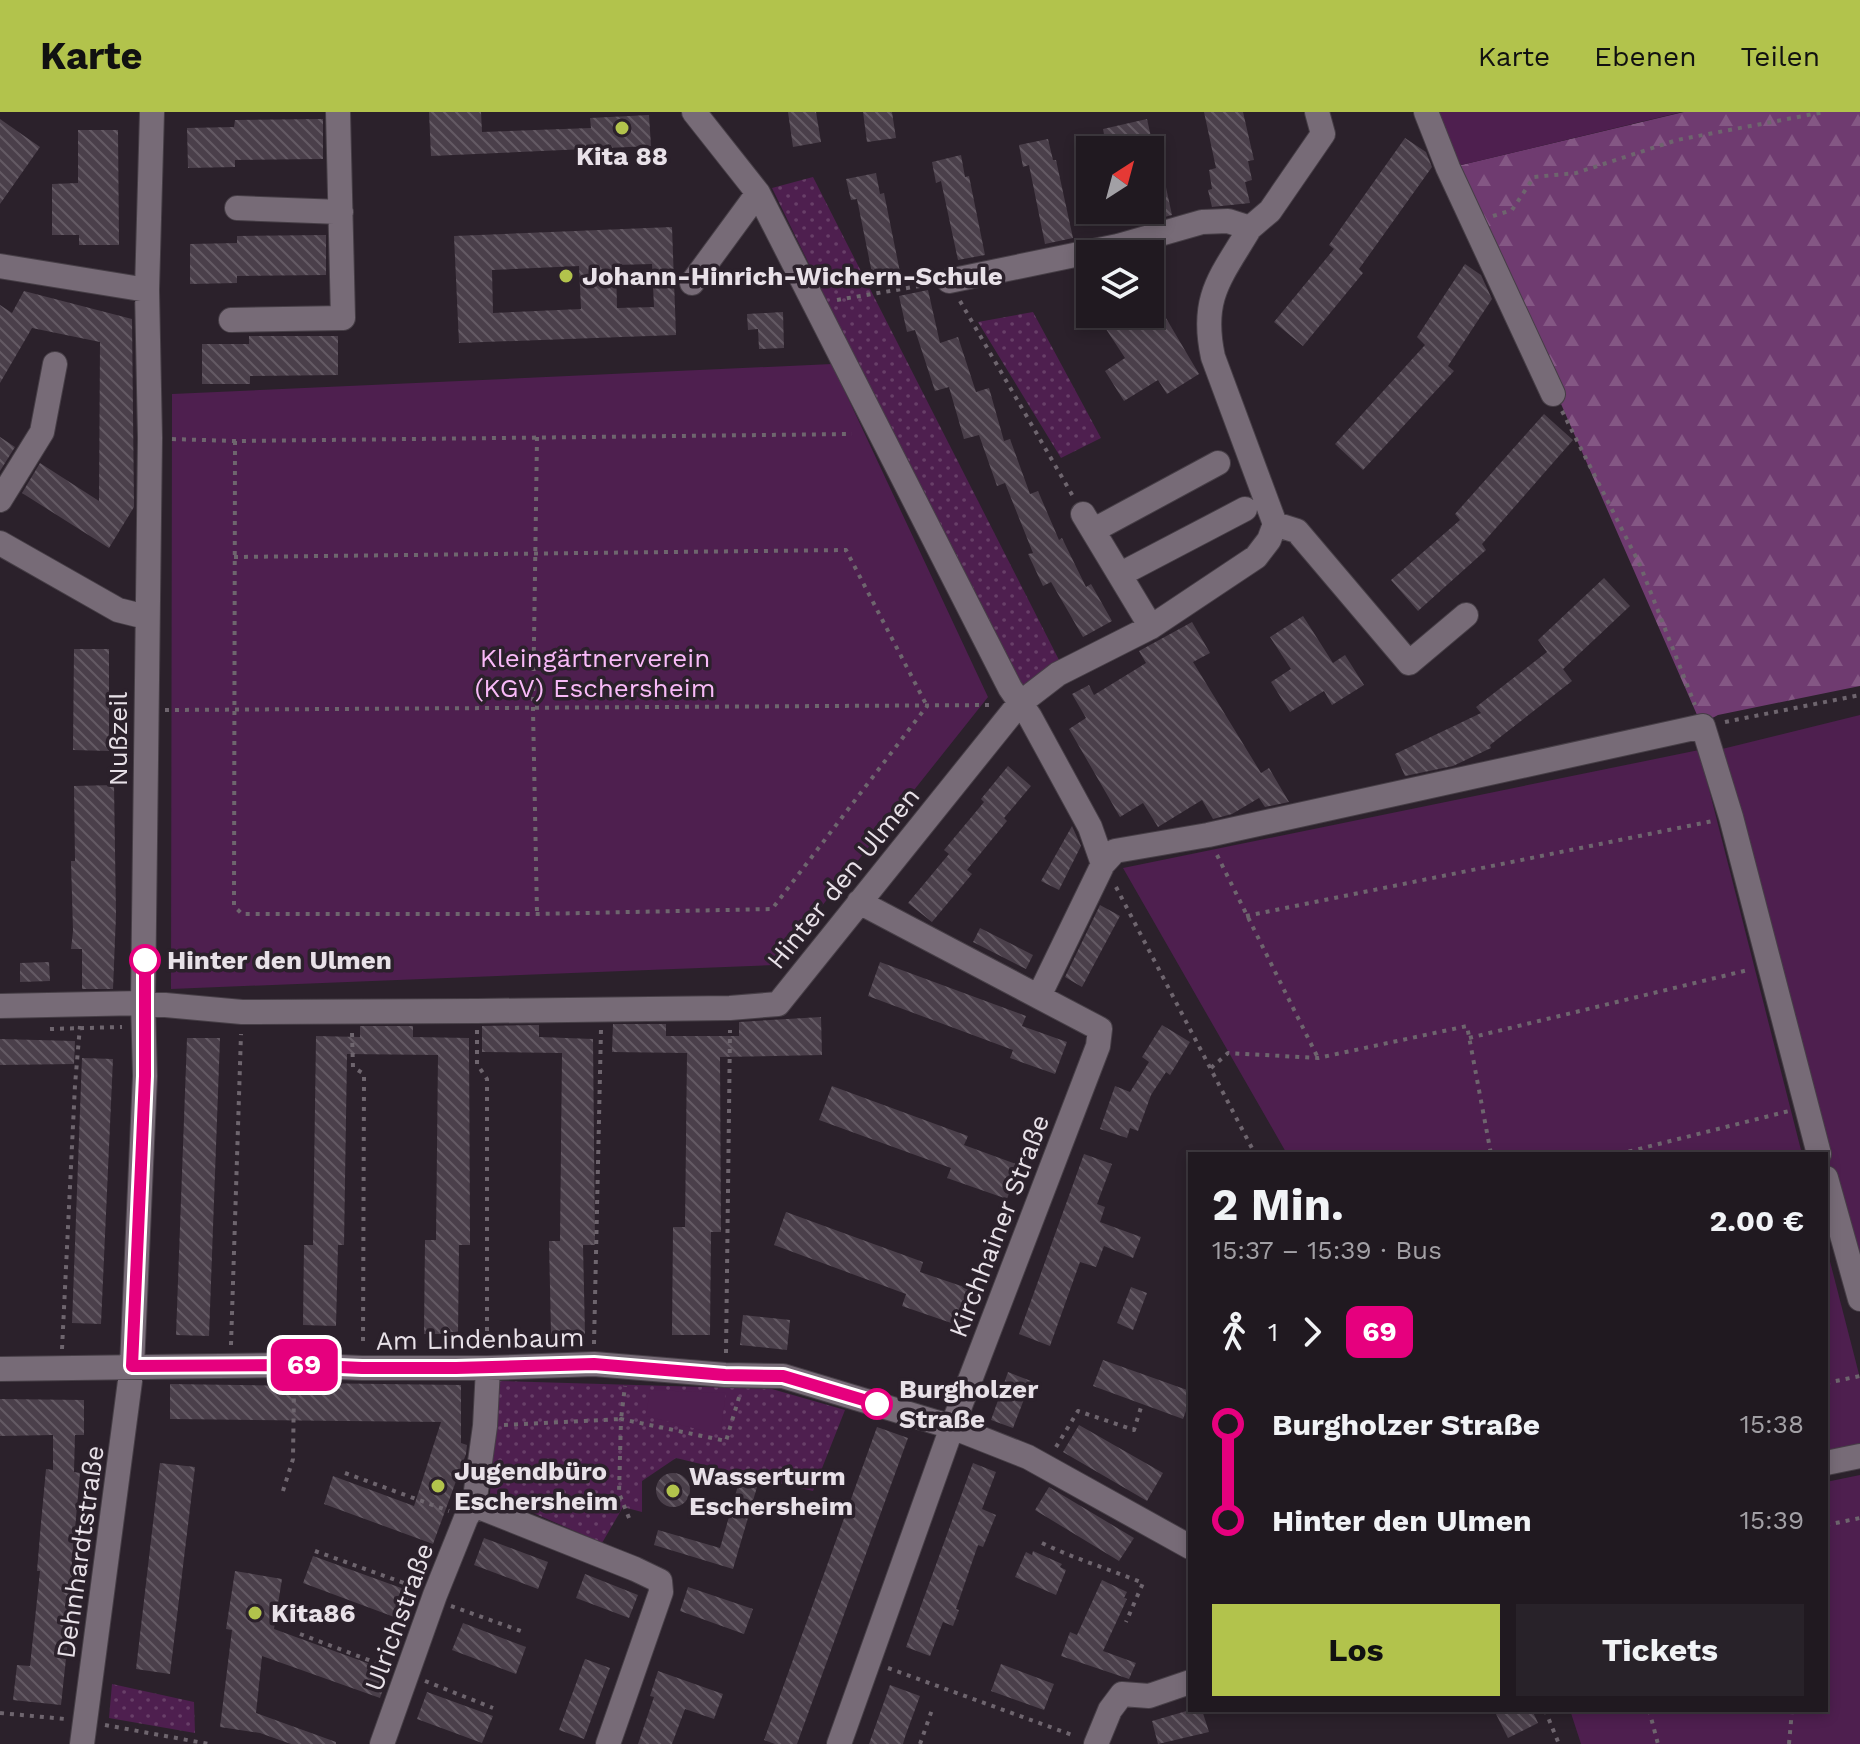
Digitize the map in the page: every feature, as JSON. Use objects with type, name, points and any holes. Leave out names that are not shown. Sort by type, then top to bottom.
[{"type":"street","name":"Nußzeil","points":[[132,1366],[145,1076],[146,617],[150,438],[147,290],[152,112]]},
{"type":"street","points":[[231,320],[343,318],[338,112]]},
{"type":"street","points":[[694,112],[758,193],[1019,704],[1030,717],[1090,827],[1103,864]]},
{"type":"street","points":[[1317,112],[1323,134],[1270,211],[1250,228],[1210,302],[1208,332],[1213,357],[1275,524],[1297,531],[1409,663],[1466,615]]},
{"type":"street","points":[[1426,112],[1448,168],[1553,394]]},
{"type":"street","points":[[692,283],[758,193]]},
{"type":"street","points":[[237,208],[341,212]]},
{"type":"street","points":[[949,281],[1118,246],[1202,222],[1228,221],[1250,228]]},
{"type":"street","points":[[0,266],[147,290]]},
{"type":"street","points":[[0,500],[42,432],[55,364]]},
{"type":"street","points":[[1151,627],[1088,522],[1218,463]]},
{"type":"street","points":[[1121,574],[1245,509]]},
{"type":"street","name":"Hinter den Ulmen","points":[[0,1006],[143,1003],[242,1012],[601,1011],[778,1004],[1019,704],[1058,674],[1151,627],[1256,557],[1269,540],[1275,524]]},
{"type":"street","points":[[0,543],[118,610],[146,617]]},
{"type":"street","points":[[1039,996],[1103,864],[1115,851],[1208,835],[1703,726],[1731,817],[1818,1152]]},
{"type":"street","name":"Kirchhainer Straße","points":[[839,1744],[952,1427],[1098,1046],[1100,1029],[859,902]]},
{"type":"street","points":[[1828,1185],[1860,1299]]},
{"type":"street","name":"Am Lindenbaum","points":[[0,1369],[231,1365],[362,1368],[627,1366],[783,1376],[952,1427]]},
{"type":"street","name":"Dehnhardtstraße","points":[[84,1733],[132,1366]]},
{"type":"street","name":"Ulrichstraße","points":[[382,1744],[434,1597],[470,1511],[485,1426],[488,1368]]},
{"type":"street","points":[[952,1427],[1028,1457],[1188,1546]]},
{"type":"street","points":[[1828,1463],[1860,1456]]},
{"type":"street","points":[[470,1511],[635,1569],[660,1581],[661,1592],[608,1744]]},
{"type":"street","points":[[1096,1744],[1110,1710],[1122,1694],[1149,1696],[1188,1683]]},
{"type":"path","points":[[1474,222],[1512,210],[1534,177],[1576,173],[1677,140],[1824,112]]},
{"type":"path","points":[[815,304],[949,281],[1088,522]]},
{"type":"path","points":[[1553,394],[1640,565],[1703,726],[1860,695]]},
{"type":"path","points":[[150,438],[235,441],[852,434]]},
{"type":"path","points":[[537,437],[533,709],[537,914]]},
{"type":"path","points":[[235,441],[234,906],[242,914],[537,914],[772,909],[927,706]]},
{"type":"path","points":[[234,557],[846,550],[927,706]]},
{"type":"path","points":[[146,710],[1019,704]]},
{"type":"path","points":[[1246,916],[1731,817]]},
{"type":"path","points":[[1208,835],[1318,1058]]},
{"type":"path","points":[[1103,864],[1254,1152]]},
{"type":"path","points":[[1469,1038],[1770,964]]},
{"type":"path","points":[[61,1368],[82,1004]]},
{"type":"path","points":[[485,1426],[621,1419],[726,1441],[736,1375],[730,1008]]},
{"type":"path","points":[[352,1011],[353,1067],[364,1074],[362,1368]]},
{"type":"path","points":[[477,1011],[477,1064],[487,1079],[488,1368]]},
{"type":"path","points":[[594,1364],[601,1011]]},
{"type":"path","points":[[231,1365],[242,1012]]},
{"type":"path","points":[[1211,1068],[1228,1053],[1318,1058],[1467,1026],[1491,1152]]},
{"type":"path","points":[[1627,1152],[1806,1106]]},
{"type":"path","points":[[283,1491],[293,1459],[294,1365]]},
{"type":"path","points":[[627,1366],[621,1419],[619,1493],[629,1518]]},
{"type":"path","points":[[1828,1383],[1860,1376]]},
{"type":"path","points":[[1044,1467],[1078,1411],[1134,1430],[1142,1404]]},
{"type":"path","points":[[345,1473],[470,1511]]},
{"type":"path","points":[[1828,1525],[1860,1518]]},
{"type":"path","points":[[1042,1543],[1079,1561],[1091,1561],[1143,1583],[1126,1622]]},
{"type":"path","points":[[315,1551],[521,1631]]},
{"type":"path","points":[[300,1634],[493,1708]]},
{"type":"path","points":[[868,1660],[1096,1744]]},
{"type":"path","points":[[920,1744],[933,1707]]},
{"type":"path","points":[[1546,1712],[1559,1744]]},
{"type":"path","points":[[1650,1712],[1658,1744]]},
{"type":"path","points":[[1789,1744],[1792,1712]]},
{"type":"path","points":[[0,1713],[84,1733],[209,1744]]},
{"type":"green space","points":[[1439,112],[1682,112],[1457,166]]},
{"type":"green space","points":[[1684,112],[1860,112],[1860,686],[1718,715],[1701,724],[1457,166]]},
{"type":"green space","points":[[813,177],[1059,660],[1017,692],[772,188]]},
{"type":"green space","points":[[1033,312],[1101,438],[1061,458],[978,322]]},
{"type":"green space","name":"Kleingärtnerverein (KGV) Eschersheim","points":[[832,364],[988,697],[775,965],[171,989],[172,394]]},
{"type":"green space","points":[[1860,715],[1860,1300],[1828,1176],[1828,1152],[1825,1152],[1718,750]]},
{"type":"green space","points":[[1699,750],[1801,1152],[1286,1152],[1123,868]]},
{"type":"green space","points":[[1828,1254],[1860,1378],[1860,1446],[1828,1452]]},
{"type":"green space","points":[[498,1381],[772,1389],[845,1410],[813,1491],[676,1458],[642,1481],[642,1512],[623,1507],[602,1543],[490,1494]]},
{"type":"green space","points":[[650,1390],[726,1393],[720,1435],[646,1416]]},
{"type":"green space","points":[[1860,1475],[1860,1744],[1581,1744],[1571,1712],[1828,1712],[1828,1482]]},
{"type":"green space","points":[[112,1684],[194,1702],[195,1733],[109,1718]]},
{"type":"building","points":[[429,112],[481,112],[482,132],[591,128],[590,118],[649,115],[651,146],[431,156]]},
{"type":"building","points":[[788,112],[816,112],[821,142],[793,147]]},
{"type":"building","points":[[863,112],[892,112],[896,138],[867,142]]},
{"type":"building","points":[[1204,112],[1243,112],[1254,160],[1248,161],[1252,180],[1245,182],[1250,203],[1212,207],[1208,190],[1212,189],[1209,170],[1216,168]]},
{"type":"building","points":[[0,119],[40,147],[0,204]]},
{"type":"building","points":[[323,119],[323,159],[235,160],[235,167],[188,168],[187,128],[234,127],[235,120]]},
{"type":"building","points":[[1147,119],[1151,136],[1104,136],[1103,129]]},
{"type":"building","points":[[78,130],[118,130],[119,245],[79,245],[79,235],[52,235],[52,184],[78,183]]},
{"type":"building","points":[[1405,138],[1426,152],[1432,167],[1359,269],[1363,273],[1303,346],[1274,322],[1334,249],[1329,245]]},
{"type":"building","points":[[1048,139],[1053,160],[1056,160],[1073,238],[1045,244],[1029,165],[1023,167],[1019,145]]},
{"type":"building","points":[[961,155],[965,177],[969,176],[985,255],[958,260],[941,181],[936,183],[932,162]]},
{"type":"building","points":[[876,173],[880,194],[884,193],[900,272],[873,278],[857,199],[851,200],[846,179]]},
{"type":"building","points":[[1164,178],[1172,215],[1164,217]]},
{"type":"building","points":[[672,227],[676,335],[459,343],[454,236]],"holes":[[[652,264],[654,307],[617,308],[616,265]],[[579,266],[581,309],[493,313],[492,270]]]},
{"type":"building","points":[[326,235],[326,275],[237,276],[237,283],[190,284],[190,244],[237,243],[237,236]]},
{"type":"building","points":[[1465,264],[1481,275],[1492,299],[1448,366],[1454,371],[1363,470],[1335,444],[1425,345],[1417,337]]},
{"type":"building","points":[[928,290],[940,343],[958,337],[976,392],[989,388],[1004,441],[1010,439],[1030,494],[1038,491],[1059,540],[1062,538],[1086,587],[1091,584],[1112,621],[1083,637],[1051,582],[1043,586],[1028,554],[1033,553],[1005,483],[997,486],[979,435],[964,439],[949,387],[935,391],[915,330],[907,332],[899,296]]},
{"type":"building","points":[[24,291],[132,319],[134,507],[109,548],[22,493],[40,463],[99,501],[100,342],[32,328],[0,383],[0,305],[12,313]]},
{"type":"building","points":[[783,312],[784,348],[759,349],[758,329],[748,330],[747,314]]},
{"type":"building","points":[[1164,315],[1199,374],[1167,394],[1158,380],[1124,401],[1105,371],[1125,358],[1105,328],[1164,328]]},
{"type":"building","points":[[249,336],[338,336],[338,375],[250,376],[250,384],[202,384],[202,344],[249,344]]},
{"type":"building","points":[[1544,414],[1573,440],[1482,544],[1486,550],[1418,611],[1391,580],[1460,520],[1455,514]]},
{"type":"building","points":[[0,437],[15,447],[0,471]]},
{"type":"building","points":[[1604,578],[1630,606],[1563,669],[1572,681],[1490,745],[1491,748],[1453,766],[1405,776],[1395,754],[1481,713],[1476,707],[1547,652],[1538,640]]},
{"type":"building","points":[[1303,616],[1333,663],[1345,655],[1364,685],[1332,705],[1324,691],[1290,712],[1271,682],[1291,669],[1270,637]]},
{"type":"building","points":[[1192,622],[1210,653],[1193,662],[1261,773],[1269,768],[1289,802],[1265,807],[1259,798],[1232,814],[1213,819],[1202,800],[1158,827],[1143,803],[1120,817],[1069,729],[1086,718],[1072,694],[1089,685],[1094,695],[1146,663],[1139,651]]},
{"type":"building","points":[[74,649],[109,649],[109,751],[73,750]]},
{"type":"building","points":[[1008,766],[1031,786],[967,870],[972,874],[932,922],[908,903],[949,854],[944,850],[984,802],[981,799]]},
{"type":"building","points":[[114,785],[116,915],[113,989],[82,989],[82,949],[71,949],[74,786]]},
{"type":"building","points":[[1072,826],[1081,846],[1059,890],[1041,881]]},
{"type":"building","points":[[1100,905],[1120,916],[1082,987],[1065,977]]},
{"type":"building","points":[[980,928],[1033,955],[1026,969],[973,942]]},
{"type":"building","points":[[49,962],[50,981],[20,982],[20,963]]},
{"type":"building","points":[[880,962],[1026,1016],[1022,1026],[1067,1042],[1055,1074],[1010,1058],[1013,1050],[868,996]]},
{"type":"building","points":[[821,1017],[822,1055],[720,1057],[721,1232],[711,1232],[710,1335],[672,1335],[673,1227],[685,1227],[687,1053],[612,1052],[613,1024],[666,1024],[666,1036],[739,1036],[739,1022]]},
{"type":"building","points":[[539,1025],[539,1037],[593,1039],[595,1245],[583,1245],[585,1334],[551,1334],[549,1241],[560,1241],[562,1053],[482,1052],[482,1026]]},
{"type":"building","points":[[1162,1025],[1190,1042],[1170,1075],[1166,1072],[1151,1095],[1138,1131],[1130,1128],[1127,1138],[1100,1129],[1115,1086],[1130,1092],[1149,1062],[1142,1057]]},
{"type":"building","points":[[360,1026],[413,1026],[413,1037],[469,1038],[470,1245],[459,1245],[458,1334],[424,1334],[425,1240],[436,1240],[438,1055],[347,1054],[344,1245],[338,1245],[336,1326],[303,1325],[304,1245],[313,1245],[316,1036],[360,1037]]},
{"type":"building","points":[[187,1038],[220,1038],[209,1336],[176,1335]]},
{"type":"building","points":[[0,1039],[75,1041],[74,1064],[0,1065]]},
{"type":"building","points":[[82,1058],[113,1059],[101,1324],[72,1323]]},
{"type":"building","points":[[832,1086],[968,1136],[964,1145],[1019,1165],[1007,1199],[947,1178],[951,1168],[819,1120]]},
{"type":"building","points":[[1084,1154],[1112,1164],[1097,1204],[1105,1207],[1100,1222],[1141,1237],[1133,1258],[1104,1246],[1096,1267],[1080,1262],[1050,1346],[1019,1334]]},
{"type":"building","points":[[786,1212],[923,1262],[920,1272],[973,1290],[960,1326],[902,1306],[906,1294],[774,1245]]},
{"type":"building","points":[[1131,1287],[1147,1293],[1133,1330],[1117,1323]]},
{"type":"building","points":[[743,1315],[790,1320],[787,1350],[740,1345]]},
{"type":"building","points":[[1103,1360],[1188,1390],[1188,1405],[1183,1419],[1093,1386]]},
{"type":"building","points":[[1008,1372],[1031,1381],[1013,1428],[991,1420]]},
{"type":"building","points":[[305,1383],[461,1385],[461,1443],[467,1445],[466,1454],[433,1544],[324,1504],[333,1476],[414,1506],[441,1422],[170,1419],[170,1384],[305,1386]]},
{"type":"building","points":[[0,1399],[84,1400],[84,1435],[75,1435],[74,1472],[80,1473],[71,1574],[75,1575],[61,1705],[13,1700],[17,1665],[30,1666],[46,1469],[53,1470],[53,1435],[0,1436]]},
{"type":"building","points":[[1079,1425],[1163,1473],[1147,1501],[1063,1452]]},
{"type":"building","points":[[877,1427],[908,1438],[797,1744],[775,1744],[764,1740]]},
{"type":"building","points":[[160,1463],[195,1467],[170,1674],[136,1669]]},
{"type":"building","points":[[973,1463],[996,1472],[982,1509],[996,1515],[983,1547],[978,1545],[953,1626],[943,1622],[930,1656],[906,1647]]},
{"type":"building","name":"Wasserturm Eschersheim","points":[[673,1473],[685,1478],[690,1490],[685,1502],[673,1507],[661,1502],[656,1490],[661,1478]]},
{"type":"building","points":[[739,1482],[757,1487],[733,1569],[654,1545],[658,1530],[720,1548]]},
{"type":"building","points":[[1049,1487],[1134,1538],[1119,1561],[1035,1510]]},
{"type":"building","points":[[484,1538],[548,1562],[538,1589],[474,1565]]},
{"type":"building","points":[[1033,1551],[1062,1564],[1060,1567],[1066,1570],[1056,1595],[1015,1577],[1026,1552],[1032,1555]]},
{"type":"building","points":[[313,1556],[415,1593],[405,1621],[303,1583]]},
{"type":"building","points":[[235,1571],[282,1579],[274,1629],[389,1671],[380,1698],[262,1656],[256,1713],[336,1744],[291,1744],[260,1733],[220,1727],[232,1630],[226,1629]]},
{"type":"building","points":[[585,1574],[638,1595],[629,1618],[576,1598]]},
{"type":"building","points":[[1102,1580],[1127,1592],[1124,1598],[1127,1599],[1103,1651],[1136,1663],[1129,1679],[1061,1656],[1070,1632],[1077,1635]]},
{"type":"building","points":[[688,1587],[753,1609],[744,1634],[680,1611]]},
{"type":"building","points":[[463,1623],[526,1647],[516,1674],[452,1650]]},
{"type":"building","points":[[585,1659],[610,1668],[584,1739],[559,1730]]},
{"type":"building","points":[[1001,1664],[1054,1684],[1044,1710],[991,1691]]},
{"type":"building","points":[[658,1671],[723,1694],[714,1719],[685,1709],[672,1744],[638,1744],[654,1697],[650,1696]]},
{"type":"building","points":[[890,1685],[920,1696],[903,1744],[869,1744]]},
{"type":"building","points":[[427,1692],[493,1716],[482,1743],[417,1719]]},
{"type":"building","points":[[1188,1711],[1203,1712],[1209,1732],[1158,1744],[1152,1721]]},
{"type":"building","points":[[1495,1712],[1533,1712],[1538,1723],[1508,1738]]},
{"type":"bus line","name":"69","points":[[145,960],[145,1076],[132,1366],[487,1368],[594,1364],[725,1375],[783,1376],[877,1404]]},
{"type":"place","name":"Kita 88","points":[[622,128]]},
{"type":"place","name":"Johann-Hinrich-Wichern-Schule","points":[[566,276]]},
{"type":"place","name":"Hinter den Ulmen","points":[[145,960]]},
{"type":"place","name":"Burgholzer Straße","points":[[877,1404]]},
{"type":"place","name":"Jugendbüro Eschersheim","points":[[438,1486]]},
{"type":"place","name":"Wasserturm Eschersheim","points":[[673,1491]]},
{"type":"place","name":"Kita86","points":[[255,1613]]}]
